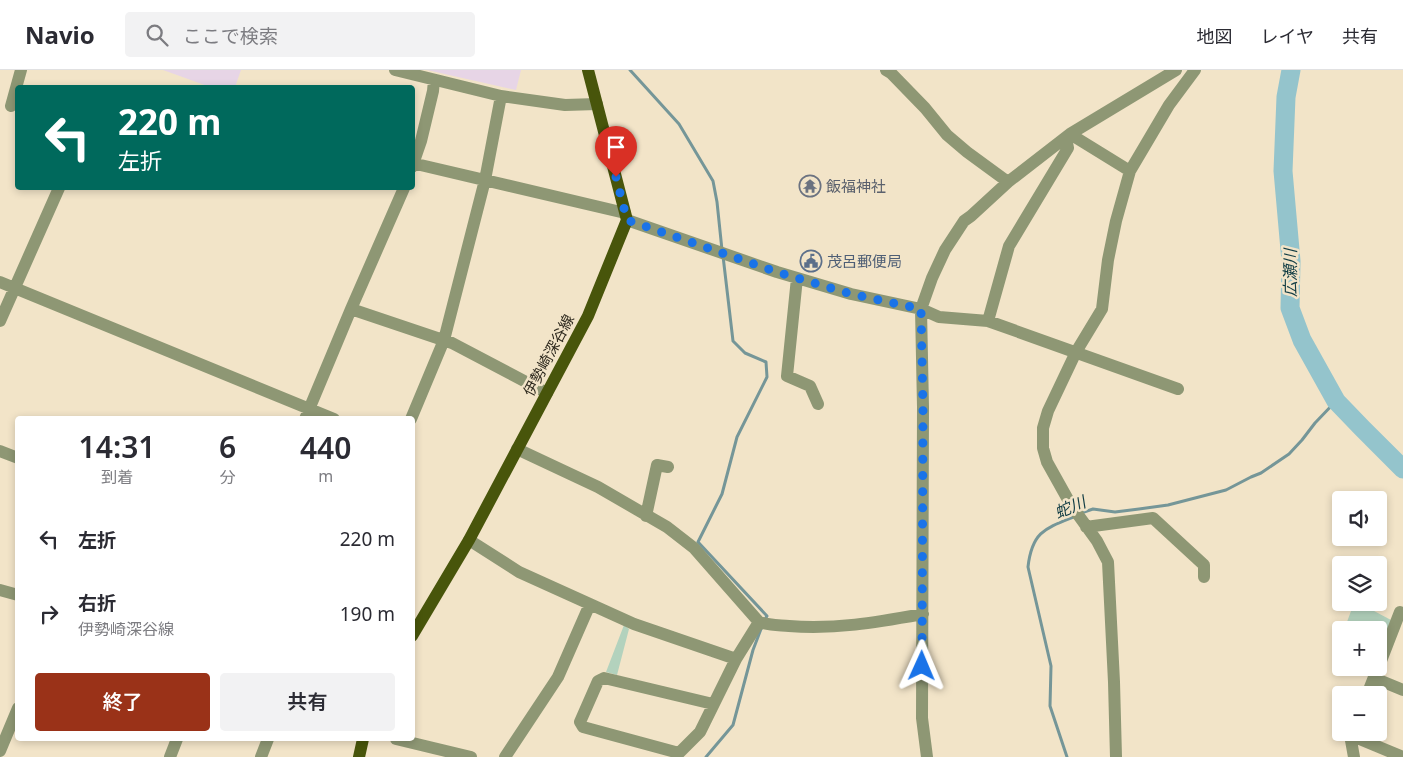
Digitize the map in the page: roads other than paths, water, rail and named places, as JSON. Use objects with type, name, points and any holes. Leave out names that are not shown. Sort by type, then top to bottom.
[{"type":"main road","points":[[588,70],[626,216]]},
{"type":"main road","name":"伊勢崎深谷線","points":[[415,631],[469,540],[588,316],[618,246],[626,216]]},
{"type":"main road","points":[[358,757],[362,741]]},
{"type":"street","points":[[16,85],[21,70]]},
{"type":"street","points":[[395,70],[501,96],[565,105],[597,104]]},
{"type":"street","points":[[927,757],[922,718],[923,407],[921,309],[932,278],[945,250],[964,221],[972,216],[1008,182],[1068,136],[1176,70]]},
{"type":"street","points":[[1116,757],[1108,562],[1097,541],[1071,505],[1047,462],[1043,448],[1043,428],[1048,411],[1076,352],[1102,309],[1108,260],[1116,221],[1130,171],[1169,105],[1195,70]]},
{"type":"street","points":[[890,71],[925,108],[947,135],[1008,182]]},
{"type":"street","points":[[415,157],[429,108],[434,80]]},
{"type":"street","points":[[9,106],[15,88]]},
{"type":"street","points":[[412,416],[444,340],[486,180],[501,96]]},
{"type":"street","points":[[1068,136],[1130,171]]},
{"type":"street","points":[[988,321],[1009,246],[1068,148],[1068,136]]},
{"type":"street","points":[[415,164],[486,180],[626,216],[797,278],[851,294],[921,309],[939,317],[988,321],[1178,389]]},
{"type":"street","points":[[0,321],[58,190]]},
{"type":"street","points":[[0,282],[307,414],[403,190]]},
{"type":"street","points":[[797,278],[787,376],[810,386],[818,404]]},
{"type":"street","points":[[351,309],[452,343],[547,393]]},
{"type":"street","points":[[517,449],[598,487],[667,527],[694,548],[758,622],[809,628],[861,625],[923,614]]},
{"type":"street","points":[[0,451],[15,457]]},
{"type":"street","points":[[646,516],[657,465],[668,467]]},
{"type":"street","points":[[1086,527],[1154,518],[1204,565],[1204,577]]},
{"type":"street","points":[[469,540],[519,572],[634,624],[736,659]]},
{"type":"street","points":[[0,590],[15,594]]},
{"type":"street","points":[[505,757],[558,677],[590,604]]},
{"type":"street","points":[[1387,645],[1400,612],[1403,614]]},
{"type":"street","points":[[713,704],[604,678],[598,681],[580,722],[583,727],[677,755],[700,732],[736,659],[758,622]]},
{"type":"street","points":[[1385,676],[1403,690]]},
{"type":"street","points":[[0,751],[15,715]]},
{"type":"street","points":[[170,757],[177,741]]},
{"type":"street","points":[[260,757],[267,741]]},
{"type":"street","points":[[404,741],[471,757]]},
{"type":"street","points":[[1351,741],[1354,757]]},
{"type":"street","points":[[1366,741],[1403,757]]},
{"type":"waterway","points":[[630,70],[679,124],[713,181],[722,250]]},
{"type":"waterway","name":"広瀬川","points":[[1291,70],[1286,97],[1283,171],[1291,261],[1290,308],[1302,340],[1336,401],[1403,469]]},
{"type":"waterway","points":[[723,256],[733,341],[745,353],[766,362],[767,377],[737,437],[722,494],[698,542],[767,616],[764,621]]},
{"type":"waterway","name":"蛇川","points":[[1081,513],[1093,509],[1115,512],[1168,505],[1226,490],[1261,473],[1289,454],[1336,401]]},
{"type":"waterway","name":"蛇川","points":[[1067,757],[1050,706],[1051,666],[1028,567],[1033,546],[1042,532],[1076,516]]},
{"type":"waterway","points":[[706,757],[733,725],[753,650],[761,629]]},
{"type":"place","name":"飯福神社","points":[[810,186]]},
{"type":"place","name":"茂呂郵便局","points":[[811,261]]}]
